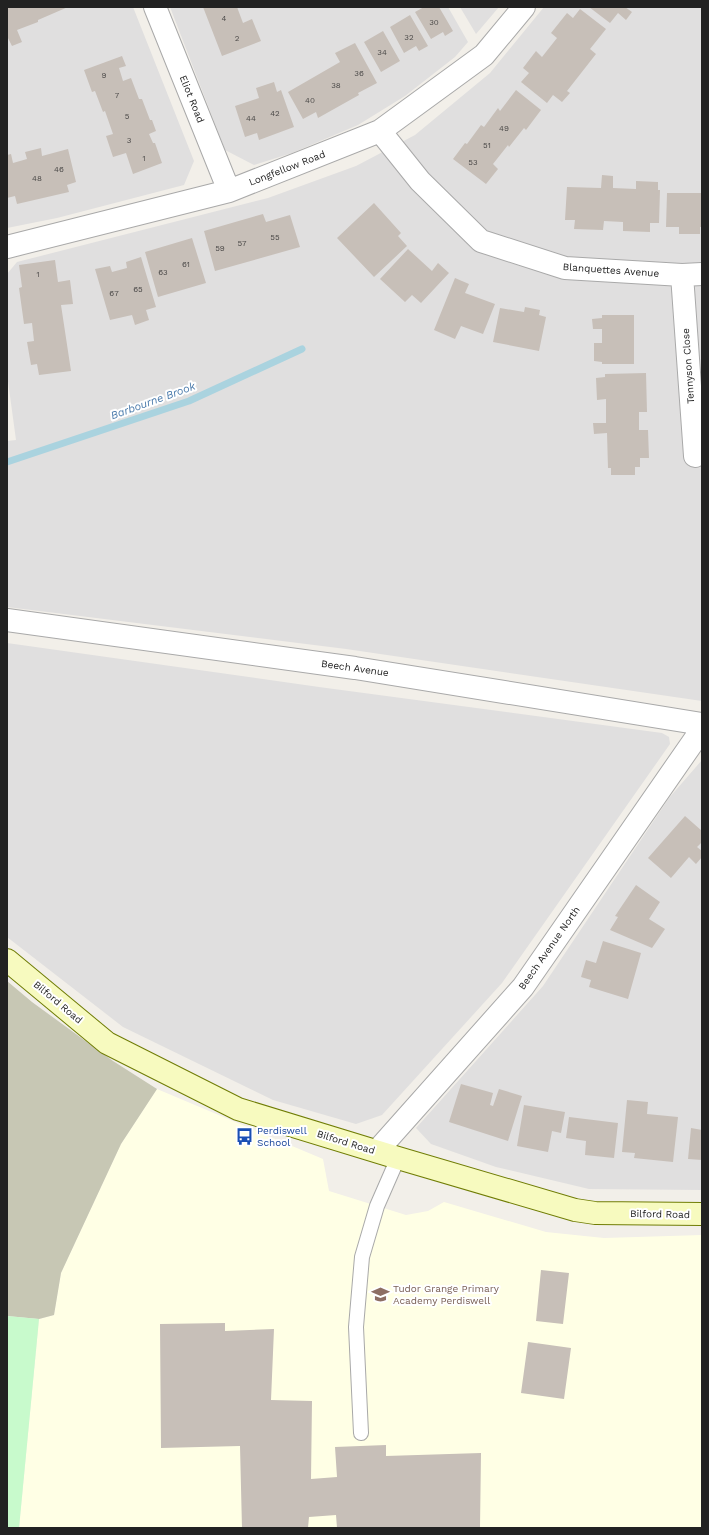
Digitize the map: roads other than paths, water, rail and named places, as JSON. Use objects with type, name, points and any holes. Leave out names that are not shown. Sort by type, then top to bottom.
[{"type":"main road","name":"Bilford Road","points":[[7,960],[107,1042],[238,1109],[575,1210],[595,1212],[702,1214]]},
{"type":"street","name":"Eliot Road","points":[[155,7],[229,191]]},
{"type":"street","name":"Longfellow Road","points":[[7,247],[229,191],[380,131],[484,55],[524,7]]},
{"type":"street","name":"Blanquettes Avenue","points":[[380,131],[420,181],[481,241],[565,268],[692,274]]},
{"type":"street","name":"Tennyson Close","points":[[692,274],[695,456]]},
{"type":"street","name":"Beech Avenue","points":[[7,620],[355,668],[702,724]]},
{"type":"street","name":"Beech Avenue North","points":[[377,1151],[523,987],[702,729]]},
{"type":"lane","points":[[361,1433],[356,1327],[362,1257],[377,1206],[398,1158]]},
{"type":"waterway","name":"Barbourne Brook","points":[[7,462],[189,401],[302,349]]},
{"type":"place","name":"Perdiswell School","points":[[244,1136]]},
{"type":"place","name":"Tudor Grange Primary Academy Perdiswell","points":[[380,1294]]}]
